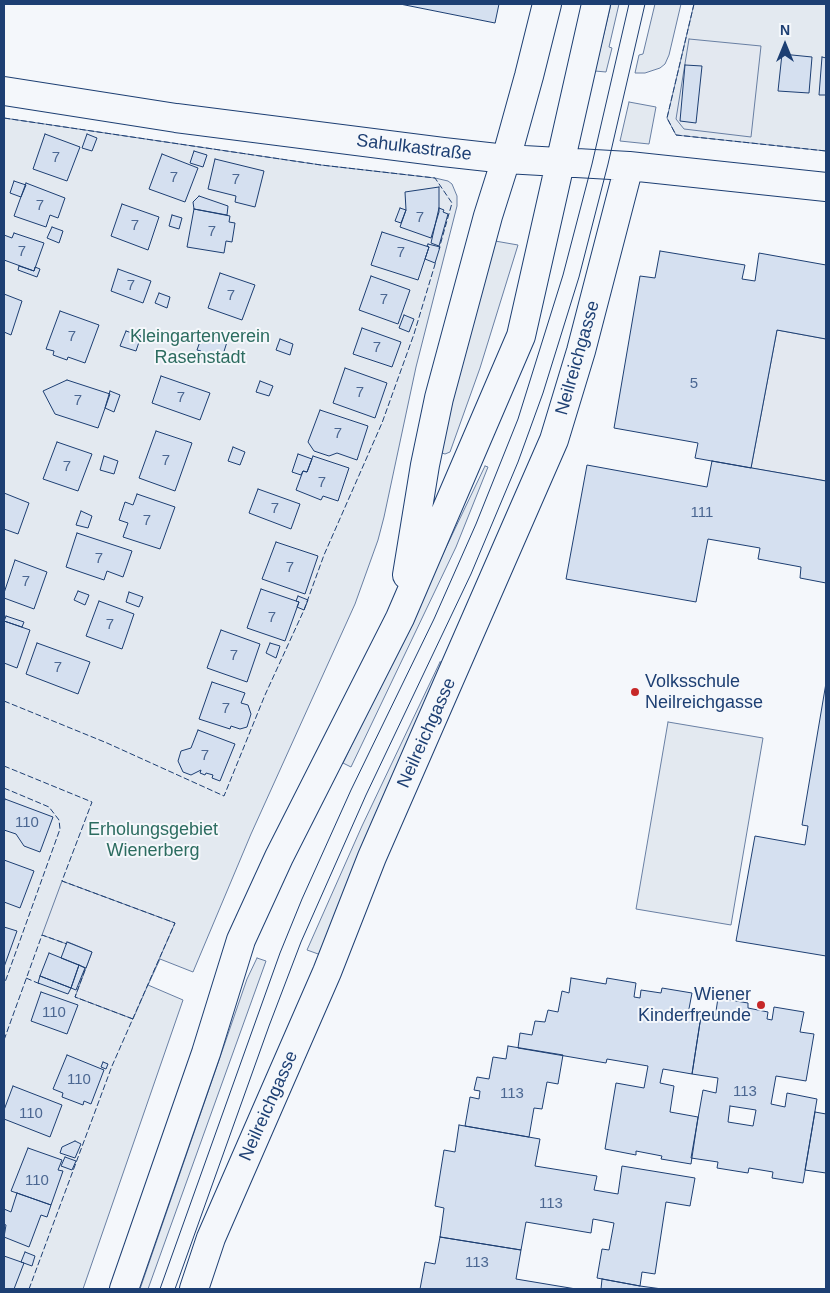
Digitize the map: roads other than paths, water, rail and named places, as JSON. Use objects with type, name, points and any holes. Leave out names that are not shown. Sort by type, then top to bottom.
[{"type":"street","points":[[400,618],[425,465],[439,398],[547,4]]},
{"type":"street","points":[[124,1289],[206,1053],[241,940],[279,857],[400,618],[521,336],[596,4]]},
{"type":"street","name":"Sahulkastraße","points":[[4,91],[176,118],[506,159],[629,166],[826,187]]},
{"type":"street","name":"Neilreichgasse","points":[[194,1289],[211,1238],[327,972],[372,857],[554,440],[581,351],[629,166]]},
{"type":"tram line","points":[[160,1289],[280,953],[302,899],[351,790],[434,619],[476,524],[518,419],[563,275],[592,164],[629,4]]},
{"type":"tram line","points":[[175,1289],[301,942],[366,795],[471,574],[518,462],[543,393],[579,277],[608,164],[645,4]]},
{"type":"place","name":"Volksschule Neilreichgasse","points":[[635,692]]},
{"type":"place","name":"Wiener Kinderfreunde","points":[[761,1005]]},
{"type":"park label","name":"Kleingartenverein Rasenstadt","points":[[200,347]]},
{"type":"park label","name":"Erholungsgebiet Wienerberg","points":[[153,840]]}]
